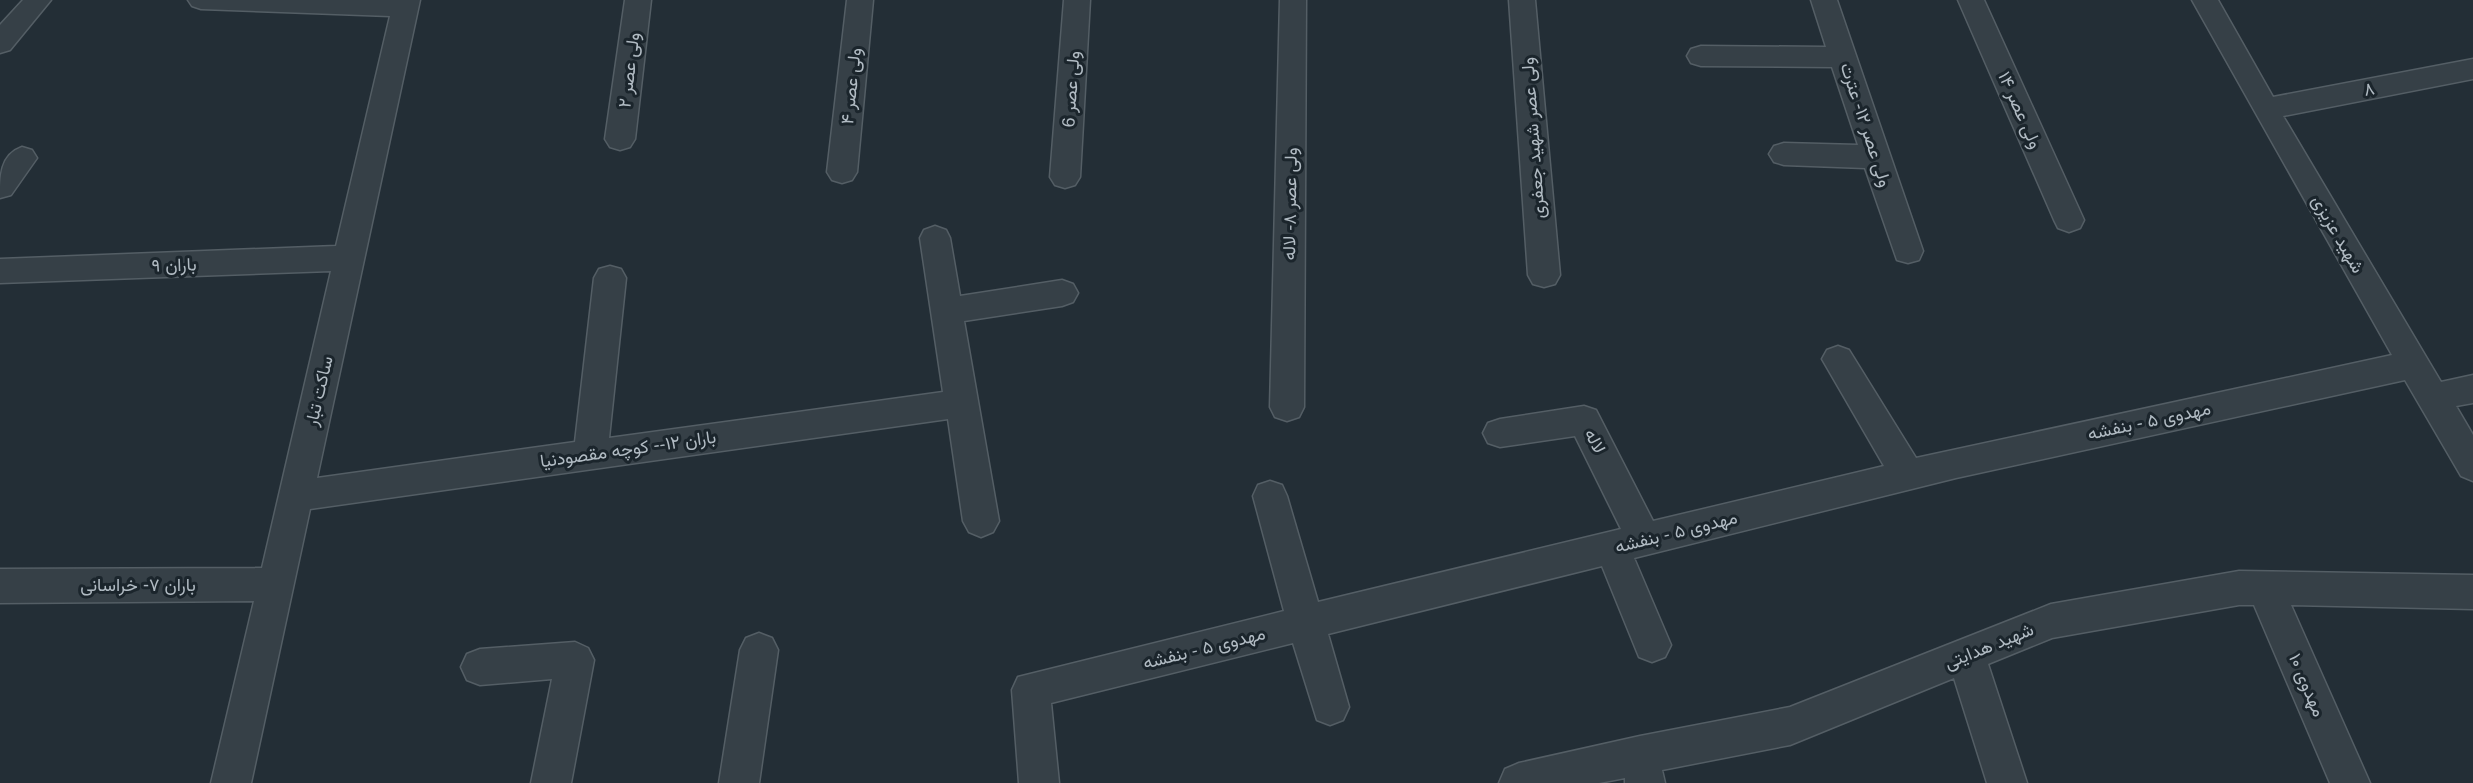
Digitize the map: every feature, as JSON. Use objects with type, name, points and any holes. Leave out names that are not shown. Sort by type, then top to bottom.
[{"type":"street","points":[[0,43],[38,0]]},
{"type":"street","points":[[201,0],[406,3]]},
{"type":"street","name":"ولی عصر ۲","points":[[620,139],[638,0]]},
{"type":"street","name":"ولی عصر ۴","points":[[842,172],[860,0]]},
{"type":"street","name":"ولی عصر 6","points":[[1065,177],[1077,0]]},
{"type":"street","name":"ولی عصر ۸- لاله","points":[[1287,407],[1293,0]]},
{"type":"street","name":"ولی عصر شهید جعفری","points":[[1522,0],[1544,275]]},
{"type":"street","name":"ولی عصر ۱۲- عترت","points":[[1824,0],[1908,251]]},
{"type":"street","name":"ولی عصر ۱۴","points":[[1971,0],[2069,220]]},
{"type":"street","name":"شهید عزیزی","points":[[2205,0],[2265,109],[2473,466]]},
{"type":"street","name":"ساکت تبار","points":[[231,783],[406,3]]},
{"type":"street","points":[[1701,56],[1844,57]]},
{"type":"street","name":"۸","points":[[2265,109],[2473,69]]},
{"type":"street","points":[[1784,154],[1877,156]]},
{"type":"street","points":[[0,187],[22,158]]},
{"type":"street","points":[[936,238],[981,521]]},
{"type":"street","name":"باران ۹","points":[[0,271],[348,258]]},
{"type":"street","points":[[590,454],[610,278]]},
{"type":"street","points":[[947,311],[1062,293]]},
{"type":"street","points":[[1838,359],[1908,475]]},
{"type":"street","name":"مهدوی ۵ - بنفشه","points":[[1039,783],[1031,690],[1908,475],[2415,364]]},
{"type":"street","points":[[2434,397],[2473,389]]},
{"type":"street","name":"باران ۱۲-- كوچه مقصودنيا","points":[[295,496],[962,403]]},
{"type":"street","name":"لاله","points":[[1500,433],[1584,420],[1628,544]]},
{"type":"street","points":[[1270,496],[1330,707]]},
{"type":"street","points":[[1628,544],[1652,645]]},
{"type":"street","name":"باران ۷- خراسانی","points":[[0,586],[275,584]]},
{"type":"street","name":"شهید هدایتی","points":[[1519,783],[1642,769],[1790,726],[2051,621],[2240,588],[2473,592]]},
{"type":"street","name":"مهدوی ۱۰","points":[[2265,588],[2350,783]]},
{"type":"street","points":[[739,783],[759,650]]},
{"type":"street","points":[[1966,655],[2007,783]]},
{"type":"street","points":[[480,667],[575,660],[551,783]]}]
